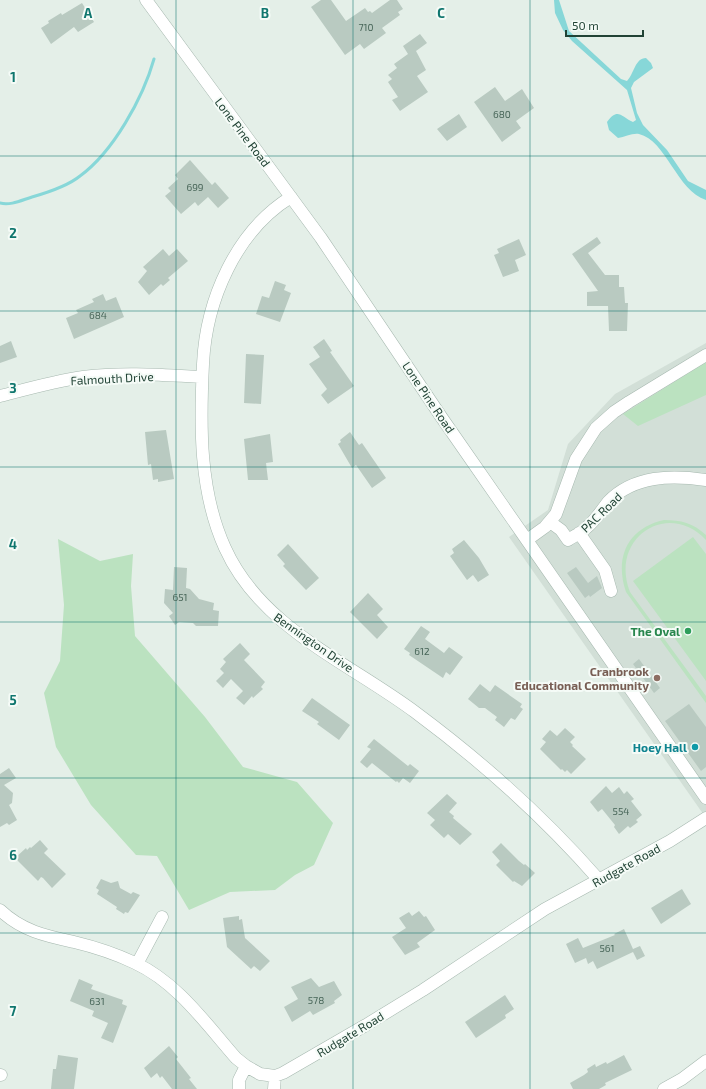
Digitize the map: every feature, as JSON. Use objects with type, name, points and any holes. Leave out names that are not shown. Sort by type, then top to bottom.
[{"type":"street","name":"Lone Pine Road","points":[[146,0],[292,197],[706,798]]},
{"type":"street","name":"Bennington Drive","points":[[292,197],[276,207],[261,220],[227,270],[210,316],[203,356],[202,451],[209,500],[225,550],[252,592],[274,615],[293,630],[398,700],[481,764],[546,824],[599,880]]},
{"type":"street","points":[[527,540],[550,522],[560,507],[576,459],[596,428],[614,412],[629,402],[706,355]]},
{"type":"street","name":"Falmouth Drive","points":[[0,396],[45,384],[84,377],[142,375],[202,377]]},
{"type":"street","name":"PAC Road","points":[[550,522],[561,530],[568,540],[586,528],[615,496],[633,485],[660,477],[706,480]]},
{"type":"street","points":[[579,534],[605,570],[611,592]]},
{"type":"street","name":"Rudgate Road","points":[[275,1076],[294,1067],[366,1025],[456,969],[524,922],[670,841],[706,818]]},
{"type":"street","points":[[0,911],[23,928],[104,951],[137,964],[158,978],[187,1001],[236,1058],[260,1074],[275,1076],[274,1089]]},
{"type":"street","points":[[137,964],[162,917]]},
{"type":"street","points":[[664,1089],[682,1079],[706,1061]]},
{"type":"street","points":[[239,1089],[239,1080],[246,1066]]},
{"type":"shaded area","name":"Cranbrook Educational Community","points":[[706,343],[706,818],[509,537],[548,510],[568,444],[615,394]]},
{"type":"green space","points":[[706,362],[706,395],[638,426],[623,414]]},
{"type":"green space","points":[[664,520],[676,521],[691,525],[706,535],[706,540],[691,528],[675,523],[659,524],[646,531],[635,541],[628,556],[626,573],[630,592],[706,696],[706,703],[626,592],[623,579],[623,556],[633,537],[641,530]]},
{"type":"green space","name":"The Oval","points":[[693,537],[706,554],[706,681],[633,581]]},
{"type":"green space","points":[[58,539],[100,561],[133,554],[131,586],[135,636],[205,717],[243,767],[297,782],[333,823],[314,865],[295,875],[275,890],[230,892],[189,910],[157,856],[136,855],[91,805],[56,747],[44,693],[60,661],[64,605]]},
{"type":"water","points":[[554,0],[559,0],[569,31],[621,79],[627,81],[637,63],[642,59],[646,58],[651,63],[653,68],[634,82],[631,88],[637,113],[643,125],[667,150],[688,181],[706,190],[706,200],[696,195],[687,187],[657,146],[648,138],[636,134],[618,138],[609,130],[607,122],[614,115],[620,114],[633,122],[636,120],[627,90],[572,41],[563,30],[555,13]]},
{"type":"building","points":[[321,0],[331,0],[346,21],[365,8],[368,12],[370,11],[372,13],[390,0],[397,0],[403,9],[398,12],[400,15],[382,28],[386,33],[364,49],[360,44],[345,55],[311,7]]},
{"type":"building","points":[[82,3],[94,22],[78,32],[74,27],[51,44],[41,28],[49,23],[48,21],[61,13],[62,15]]},
{"type":"building","points":[[420,34],[427,43],[416,51],[426,70],[417,76],[428,92],[400,111],[392,100],[398,97],[388,82],[392,79],[388,75],[397,68],[394,64],[408,54],[403,46]]},
{"type":"building","points":[[495,87],[505,101],[522,89],[534,108],[516,121],[521,128],[502,142],[474,102]]},
{"type":"building","points":[[459,114],[467,127],[447,141],[437,129]]},
{"type":"building","points":[[190,160],[212,185],[215,182],[229,198],[218,208],[208,197],[198,206],[195,202],[181,214],[165,196],[171,191],[168,188],[178,179],[175,175]]},
{"type":"building","points":[[597,237],[601,243],[588,253],[605,275],[619,275],[619,287],[624,287],[625,303],[628,303],[627,331],[609,331],[608,306],[587,306],[587,292],[598,291],[572,254]]},
{"type":"building","points":[[519,239],[526,255],[515,260],[519,271],[503,277],[494,255],[499,253],[497,249]]},
{"type":"building","points":[[163,249],[169,256],[177,249],[188,261],[168,278],[170,280],[163,286],[161,284],[149,295],[138,282],[147,271],[143,267]]},
{"type":"building","points":[[275,281],[286,285],[284,290],[291,293],[280,322],[256,314],[262,296],[269,298]]},
{"type":"building","points":[[103,294],[106,301],[116,297],[124,317],[74,339],[66,318],[78,313],[76,310],[94,302],[92,299]]},
{"type":"building","points":[[324,339],[332,351],[330,352],[354,386],[328,404],[321,395],[327,389],[309,364],[320,357],[313,347]]},
{"type":"building","points":[[11,341],[17,357],[0,363],[0,346]]},
{"type":"building","points":[[246,354],[264,355],[261,404],[244,403]]},
{"type":"building","points":[[166,430],[174,479],[158,482],[158,479],[153,480],[151,464],[148,465],[145,432]]},
{"type":"building","points":[[350,432],[359,445],[362,443],[386,478],[372,488],[356,465],[352,468],[338,444],[341,442],[340,440]]},
{"type":"building","points":[[270,434],[273,462],[266,463],[268,480],[248,480],[244,439]]},
{"type":"building","points":[[464,540],[479,558],[489,575],[478,582],[473,575],[467,580],[450,556],[454,553],[452,549]]},
{"type":"building","points":[[288,544],[319,578],[306,590],[283,566],[285,564],[277,555]]},
{"type":"building","points":[[174,567],[187,568],[186,588],[190,589],[199,599],[214,603],[213,610],[219,611],[218,626],[196,626],[193,623],[179,622],[175,625],[169,616],[173,613],[164,603],[165,589],[173,590]]},
{"type":"building","points":[[576,567],[588,583],[597,576],[602,588],[590,597],[589,595],[585,598],[567,573]]},
{"type":"building","points":[[368,593],[383,609],[377,615],[388,627],[377,639],[350,612]]},
{"type":"building","points":[[421,626],[430,632],[425,639],[444,653],[449,647],[463,657],[450,675],[446,672],[443,678],[409,655],[410,653],[404,649]]},
{"type":"building","points":[[240,643],[250,654],[244,660],[265,682],[261,687],[263,689],[253,698],[252,696],[244,705],[236,698],[243,691],[231,679],[223,688],[216,681],[224,673],[220,669],[226,662],[223,659]]},
{"type":"building","points":[[639,659],[660,688],[654,693],[633,664]]},
{"type":"building","points":[[480,684],[490,692],[495,685],[522,704],[520,707],[523,709],[515,720],[511,718],[504,727],[495,720],[497,717],[485,708],[479,708],[468,699]]},
{"type":"building","points":[[312,698],[350,725],[339,740],[317,724],[319,722],[302,711]]},
{"type":"building","name":"Hoey Hall","points":[[689,704],[706,727],[706,767],[701,771],[665,721]]},
{"type":"building","points":[[565,728],[575,737],[570,742],[573,745],[572,746],[586,759],[571,774],[567,770],[565,772],[562,769],[561,770],[540,749],[546,742],[542,739],[550,730],[557,736]]},
{"type":"building","points":[[374,739],[408,766],[410,764],[419,771],[410,783],[403,778],[399,783],[397,781],[396,782],[372,763],[367,768],[360,762],[371,749],[367,747]]},
{"type":"building","points":[[9,768],[16,778],[4,785],[13,793],[12,803],[9,805],[17,820],[9,825],[7,823],[0,827],[0,774]]},
{"type":"building","points":[[606,786],[612,793],[619,787],[624,794],[627,791],[634,799],[631,801],[642,815],[636,820],[638,822],[630,828],[628,826],[619,834],[614,827],[615,825],[602,809],[598,812],[590,802]]},
{"type":"building","points":[[447,794],[457,803],[449,812],[454,816],[453,818],[472,834],[460,845],[448,834],[444,838],[430,825],[435,820],[427,813]]},
{"type":"building","points":[[40,840],[48,849],[44,853],[66,874],[52,888],[41,877],[38,881],[15,858],[26,848],[27,850],[30,847],[31,848]]},
{"type":"building","points":[[501,843],[519,861],[535,873],[522,886],[514,881],[513,882],[496,865],[500,861],[492,852]]},
{"type":"building","points":[[101,879],[111,883],[118,881],[120,888],[131,894],[133,892],[140,895],[128,913],[125,912],[124,914],[116,909],[117,907],[97,894],[99,890],[96,888]]},
{"type":"building","points":[[682,889],[691,904],[661,924],[651,908]]},
{"type":"building","points":[[419,911],[424,917],[426,916],[435,930],[417,943],[420,947],[405,955],[392,937],[406,928],[399,918],[409,912],[412,916]]},
{"type":"building","points":[[239,916],[239,920],[242,919],[245,938],[270,961],[260,971],[254,966],[251,969],[227,947],[223,918]]},
{"type":"building","points":[[624,929],[633,949],[640,946],[645,956],[637,960],[633,952],[597,969],[593,961],[588,964],[586,958],[575,963],[566,944],[578,938],[583,948],[615,935],[614,934]]},
{"type":"building","points":[[311,978],[319,987],[334,981],[342,995],[334,1001],[335,1003],[313,1015],[310,1011],[292,1022],[284,1007],[298,999],[291,987]]},
{"type":"building","points":[[79,979],[93,985],[91,989],[123,1000],[122,1004],[127,1006],[113,1043],[101,1038],[108,1023],[92,1016],[94,1011],[70,1001]]},
{"type":"building","points":[[505,995],[514,1009],[505,1015],[506,1018],[476,1038],[465,1022]]},
{"type":"building","points":[[169,1046],[178,1057],[176,1059],[191,1078],[189,1079],[197,1089],[172,1089],[162,1076],[160,1078],[157,1073],[151,1078],[144,1068]]},
{"type":"building","points":[[58,1055],[78,1058],[74,1089],[51,1089],[53,1069],[56,1069]]},
{"type":"building","points":[[624,1055],[632,1070],[605,1083],[606,1085],[599,1089],[573,1089],[570,1083],[588,1072],[587,1069],[595,1064],[596,1067],[606,1062],[607,1064]]},
{"type":"waterway","points":[[0,203],[8,204],[16,202],[70,183],[92,166],[115,139],[125,123],[142,90],[154,59]]},
{"type":"place","name":"The Oval","points":[[688,631]]},
{"type":"place","name":"Cranbrook Educational Community","points":[[657,678]]},
{"type":"place","name":"Hoey Hall","points":[[695,747]]}]
